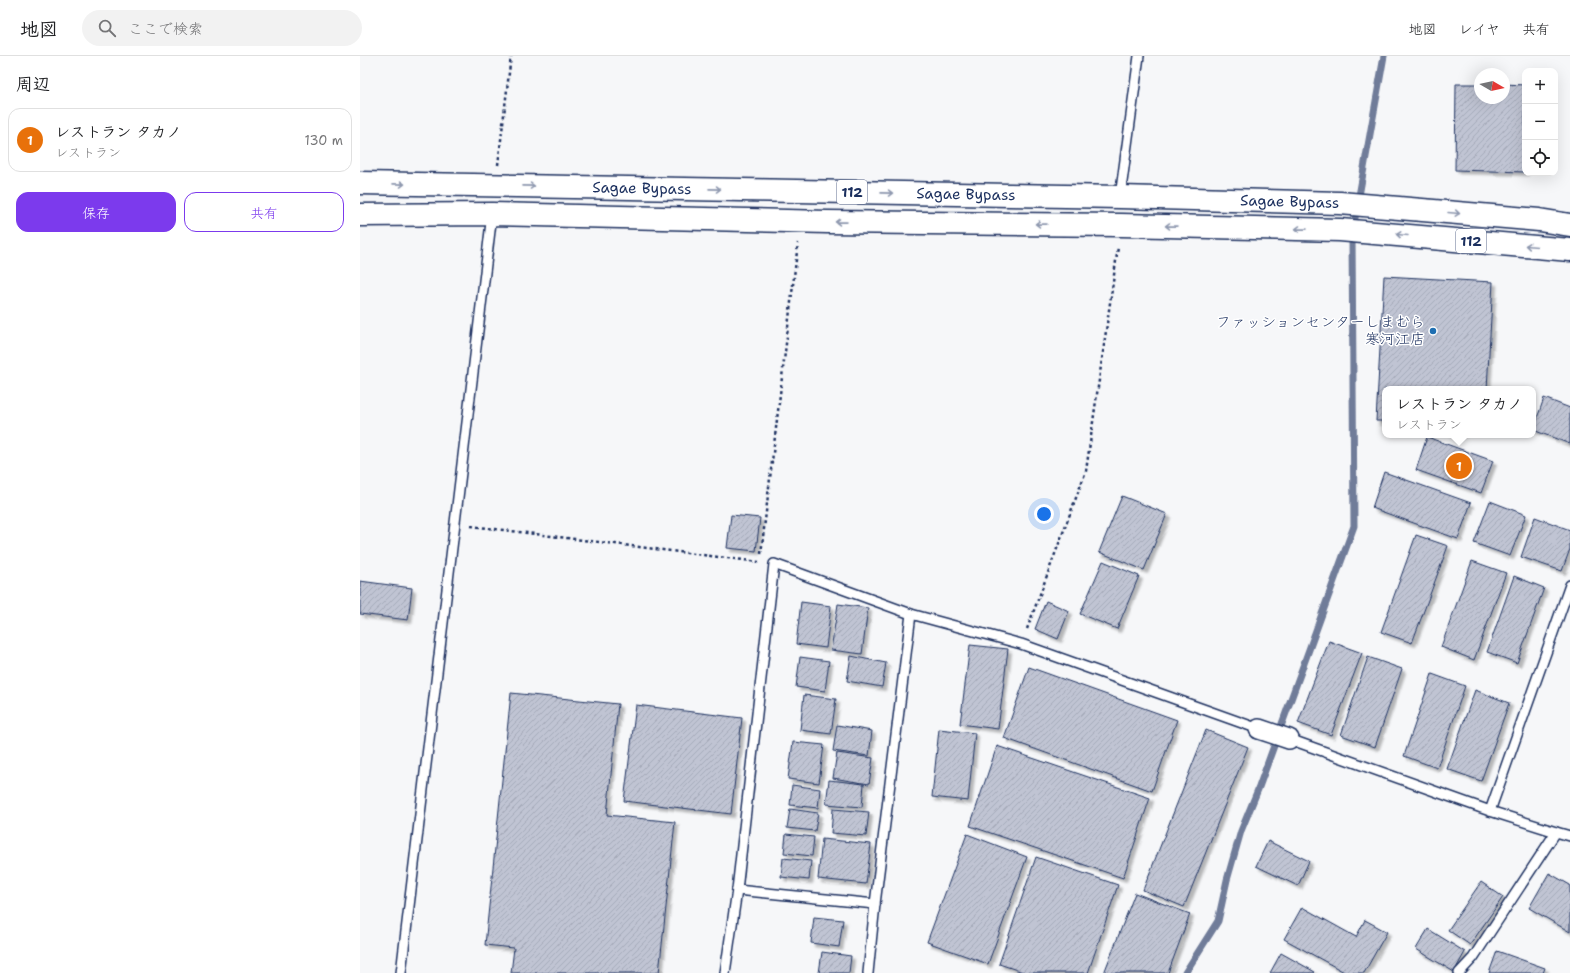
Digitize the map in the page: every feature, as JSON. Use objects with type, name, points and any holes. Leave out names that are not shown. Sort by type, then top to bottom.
[{"type":"highway","name":"Sagae Bypass","points":[[360,183],[1120,197],[1343,203],[1539,220],[1570,225]]},
{"type":"highway","name":"Sagae Bypass","points":[[360,215],[492,214],[1340,230],[1570,250]]},
{"type":"street","points":[[1259,729],[1289,739]]},
{"type":"lane","points":[[1120,197],[1139,56]]},
{"type":"lane","points":[[401,973],[492,214]]},
{"type":"lane","points":[[725,973],[737,890],[774,564],[912,614],[1021,644],[1259,729]]},
{"type":"lane","points":[[1490,811],[1570,585]]},
{"type":"lane","points":[[868,973],[875,904],[912,614]]},
{"type":"lane","points":[[1289,739],[1490,811],[1570,836]]},
{"type":"lane","points":[[1459,973],[1473,958],[1556,832]]},
{"type":"lane","points":[[737,890],[875,904]]},
{"type":"path","points":[[496,185],[511,56]]},
{"type":"path","points":[[760,562],[801,221]]},
{"type":"path","points":[[1021,644],[1086,471],[1121,225]]},
{"type":"path","points":[[455,524],[774,564]]},
{"type":"building","points":[[1456,84],[1474,84],[1474,104],[1510,104],[1510,84],[1522,85],[1522,172],[1455,170]]},
{"type":"building","points":[[1384,276],[1493,282],[1487,386],[1382,386],[1382,421],[1376,421]]},
{"type":"building","points":[[1544,398],[1570,408],[1570,444],[1536,431],[1536,421]]},
{"type":"building","points":[[1427,438],[1493,461],[1481,493],[1416,470]]},
{"type":"building","points":[[1384,472],[1471,503],[1458,539],[1372,508]]},
{"type":"building","points":[[1122,496],[1167,514],[1144,570],[1099,552]]},
{"type":"building","points":[[1490,501],[1526,515],[1510,556],[1474,543]]},
{"type":"building","points":[[731,515],[760,518],[756,551],[727,548]]},
{"type":"building","points":[[1535,517],[1570,530],[1570,549],[1562,571],[1521,557]]},
{"type":"building","points":[[1416,535],[1448,546],[1412,643],[1381,632]]},
{"type":"building","points":[[1103,561],[1139,576],[1117,629],[1080,614]]},
{"type":"building","points":[[1472,561],[1506,573],[1474,660],[1441,647]]},
{"type":"building","points":[[1514,576],[1544,588],[1517,663],[1487,652]]},
{"type":"building","points":[[360,581],[412,588],[408,620],[360,614]]},
{"type":"building","points":[[1046,601],[1069,611],[1058,639],[1035,629]]},
{"type":"building","points":[[801,602],[831,606],[826,648],[796,644]]},
{"type":"building","points":[[838,604],[868,608],[862,654],[831,650]]},
{"type":"building","points":[[1329,641],[1362,653],[1331,735],[1298,723]]},
{"type":"building","points":[[970,645],[1008,649],[998,729],[960,724]]},
{"type":"building","points":[[851,656],[886,663],[882,687],[847,681]]},
{"type":"building","points":[[800,657],[829,661],[825,691],[796,687]]},
{"type":"building","points":[[1368,657],[1402,669],[1375,747],[1341,735]]},
{"type":"building","points":[[1029,667],[1177,720],[1152,791],[1004,738]]},
{"type":"building","points":[[1432,674],[1465,686],[1437,768],[1404,756]]},
{"type":"building","points":[[1475,690],[1509,703],[1481,781],[1447,769]]},
{"type":"building","points":[[511,693],[618,704],[607,815],[675,822],[659,973],[511,973],[514,948],[485,945]]},
{"type":"building","points":[[804,695],[836,699],[831,734],[800,730]]},
{"type":"building","points":[[636,705],[742,718],[731,814],[624,801]]},
{"type":"building","points":[[837,725],[872,731],[869,756],[833,751]]},
{"type":"building","points":[[939,729],[975,733],[968,801],[932,797]]},
{"type":"building","points":[[1206,730],[1248,747],[1184,907],[1143,890]]},
{"type":"building","points":[[793,742],[824,745],[819,783],[788,779]]},
{"type":"building","points":[[997,746],[1150,798],[1123,878],[970,826]]},
{"type":"building","points":[[837,753],[873,758],[869,784],[833,778]]},
{"type":"building","points":[[829,780],[864,784],[862,807],[826,804]]},
{"type":"building","points":[[792,785],[820,789],[818,808],[790,805]]},
{"type":"building","points":[[790,809],[818,813],[815,831],[787,828]]},
{"type":"building","points":[[833,809],[869,812],[866,836],[831,833]]},
{"type":"building","points":[[786,834],[814,837],[812,856],[784,853]]},
{"type":"building","points":[[967,834],[1027,857],[988,964],[927,942]]},
{"type":"building","points":[[822,839],[871,844],[866,884],[818,879]]},
{"type":"building","points":[[1268,841],[1309,861],[1298,886],[1256,866]]},
{"type":"building","points":[[1036,857],[1118,885],[1088,973],[1026,973],[999,964]]},
{"type":"building","points":[[783,858],[811,861],[809,880],[781,877]]},
{"type":"building","points":[[1549,873],[1570,885],[1570,932],[1529,908]]},
{"type":"building","points":[[1481,882],[1503,897],[1470,945],[1448,930]]},
{"type":"building","points":[[1135,893],[1190,914],[1168,973],[1104,973]]},
{"type":"building","points":[[1302,907],[1356,937],[1365,920],[1387,932],[1364,973],[1346,973],[1284,939]]},
{"type":"building","points":[[814,917],[843,920],[839,947],[811,943]]},
{"type":"building","points":[[1428,929],[1465,952],[1454,972],[1416,949]]},
{"type":"building","points":[[1497,951],[1545,968],[1543,973],[1489,973]]},
{"type":"building","points":[[822,952],[851,956],[849,973],[819,973]]},
{"type":"building","points":[[1281,953],[1315,972],[1270,973]]},
{"type":"waterway","points":[[1185,973],[1218,921],[1227,880],[1241,831],[1259,787],[1354,526],[1352,235],[1384,56]]},
{"type":"place","name":"ファッションセンターしまむら 寒河江店","points":[[1433,331]]},
{"type":"place","name":"レストラン タカノ","points":[[1459,466]]}]
